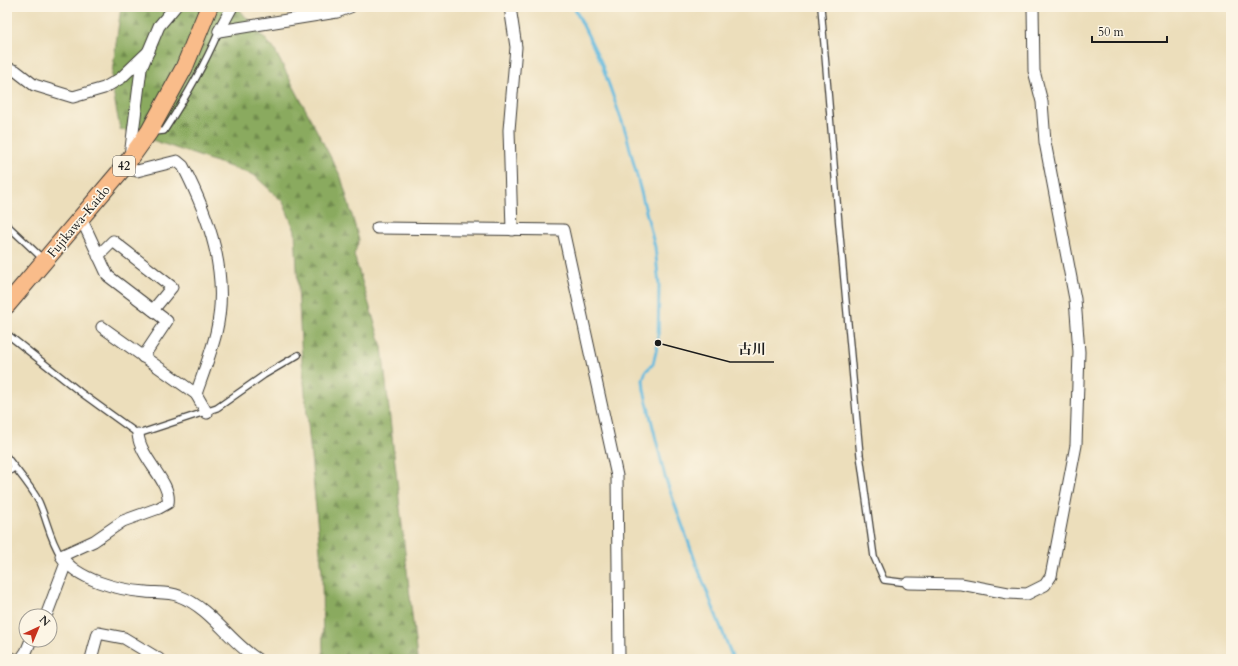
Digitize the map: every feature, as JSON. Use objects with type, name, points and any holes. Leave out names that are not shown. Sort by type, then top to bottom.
[{"type":"main road","name":"Fujikawa-Kaido","points":[[7,305],[127,163],[149,132],[184,68],[210,7]]},
{"type":"street","points":[[175,7],[159,26],[141,69],[127,163],[137,171],[177,161],[182,166],[216,246],[221,279],[219,310],[216,332],[196,394]]},
{"type":"street","points":[[219,31],[232,7]]},
{"type":"street","points":[[219,31],[337,12],[350,7]]},
{"type":"street","points":[[510,7],[516,47],[509,130],[512,230]]},
{"type":"street","points":[[908,583],[961,584],[1008,593],[1027,594],[1045,584],[1051,576],[1076,445],[1079,352],[1075,299],[1045,142],[1042,102],[1034,71],[1033,7]]},
{"type":"street","points":[[7,68],[16,71],[34,85],[72,97],[104,88],[121,78],[148,51]]},
{"type":"street","points":[[81,218],[108,276],[167,321],[143,357]]},
{"type":"street","points":[[377,228],[562,230],[617,476],[619,659]]},
{"type":"street","points":[[98,256],[113,241],[172,286],[153,310]]},
{"type":"street","points":[[102,327],[196,394],[207,412]]},
{"type":"street","points":[[49,608],[64,559],[123,521],[159,508],[168,503],[168,491],[143,454],[138,443],[138,434]]},
{"type":"street","points":[[64,559],[109,586],[126,590],[178,595],[197,605],[257,659]]},
{"type":"street","points":[[91,659],[98,633],[124,638],[159,659]]},
{"type":"street","points":[[21,659],[28,648]]},
{"type":"street","points":[[7,657],[14,659]]},
{"type":"lane","points":[[821,7],[837,210],[860,447],[874,557],[884,580],[908,583]]},
{"type":"lane","points":[[149,132],[164,131],[183,102],[212,49],[219,31]]},
{"type":"lane","points":[[7,225],[44,261]]},
{"type":"lane","points":[[7,334],[80,392],[138,434],[217,408],[264,375],[298,355]]},
{"type":"lane","points":[[7,457],[38,500],[55,547],[64,559]]},
{"type":"lane","points":[[7,473],[14,468]]},
{"type":"green space","points":[[121,7],[237,7],[274,49],[341,177],[359,240],[354,255],[382,347],[417,659],[323,659],[322,572],[302,361],[295,231],[283,202],[254,175],[120,129],[111,81]]},
{"type":"waterway","points":[[574,7],[601,62],[626,133],[655,247],[659,285],[658,343],[653,364],[646,371],[643,379],[644,390],[665,477],[733,659]]},
{"type":"place","name":"古川","points":[[658,343]]}]
